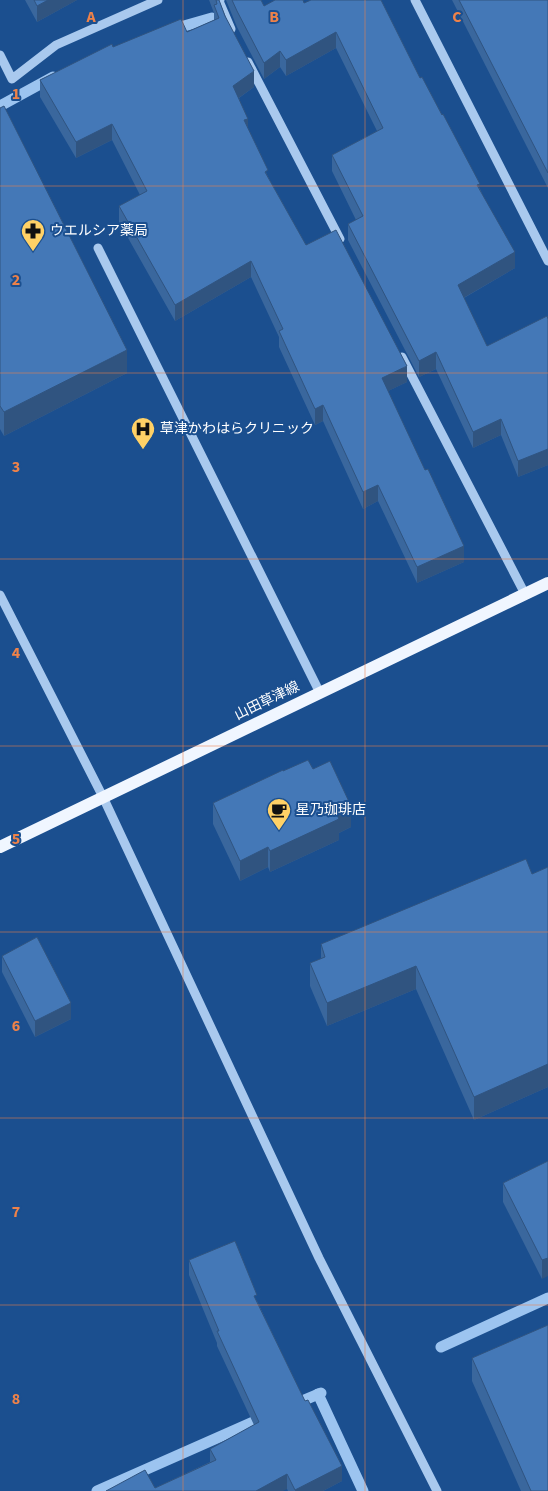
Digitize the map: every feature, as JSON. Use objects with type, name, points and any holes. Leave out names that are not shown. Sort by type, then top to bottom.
[{"type":"main road","name":"山田草津線","points":[[0,847],[548,584]]},
{"type":"street","points":[[0,55],[12,79],[56,45],[158,0]]},
{"type":"street","points":[[220,0],[236,39]]},
{"type":"street","points":[[414,0],[548,261]]},
{"type":"street","points":[[245,57],[347,252]]},
{"type":"street","points":[[98,248],[320,693]]},
{"type":"street","points":[[398,349],[526,594]]},
{"type":"street","points":[[0,595],[103,797],[319,1258],[437,1491]]},
{"type":"building","points":[[34,0],[48,0],[37,6]]},
{"type":"building","points":[[216,0],[219,0],[225,16],[254,71],[233,86],[248,119],[244,120],[268,170],[265,172],[306,245],[336,230],[407,366],[382,378],[425,470],[428,469],[464,546],[417,567],[378,485],[363,492],[323,405],[315,409],[279,331],[283,329],[251,261],[175,305],[119,206],[147,191],[112,124],[76,142],[40,80],[112,44],[113,47],[181,19],[187,32],[219,18],[214,5],[217,4]]},
{"type":"building","points":[[232,0],[261,0],[264,6],[275,0],[303,0],[304,3],[311,0],[381,0],[420,78],[422,77],[443,114],[480,184],[477,185],[515,252],[458,285],[487,346],[547,316],[548,449],[518,461],[501,419],[473,432],[436,352],[419,361],[348,224],[363,216],[332,155],[383,128],[336,32],[286,60],[280,51],[264,63]]},
{"type":"building","points":[[459,0],[548,0],[548,173]]},
{"type":"building","name":"ウエルシア薬局","points":[[4,106],[127,350],[4,412],[0,406],[0,108]]},
{"type":"building","name":"星乃珈琲店","points":[[308,760],[313,769],[330,761],[351,806],[336,813],[339,819],[270,851],[268,847],[240,861],[213,803]]},
{"type":"building","points":[[526,859],[532,874],[548,867],[548,1064],[474,1097],[416,966],[327,1003],[310,963],[325,957],[321,944]]},
{"type":"building","points":[[37,937],[71,1003],[35,1021],[2,956]]},
{"type":"building","points":[[548,1161],[548,1258],[542,1260],[503,1183]]},
{"type":"building","points":[[235,1241],[257,1295],[254,1296],[305,1401],[308,1400],[342,1466],[295,1490],[287,1474],[256,1491],[106,1491],[145,1470],[155,1488],[216,1460],[210,1449],[259,1422],[217,1331],[219,1331],[189,1260]]},
{"type":"building","points":[[548,1325],[548,1491],[531,1491],[472,1358]]},
{"type":"waterway","points":[[170,30],[212,18]]},
{"type":"waterway","points":[[0,106],[53,77]]},
{"type":"waterway","points":[[441,1347],[548,1298]]},
{"type":"waterway","points":[[290,1406],[321,1393]]},
{"type":"waterway","points":[[318,1394],[363,1491]]},
{"type":"waterway","points":[[97,1491],[267,1416]]},
{"type":"place","name":"ウエルシア薬局","points":[[33,252]]},
{"type":"place","name":"草津かわはらクリニック","points":[[143,450]]},
{"type":"place","name":"星乃珈琲店","points":[[279,831]]}]
